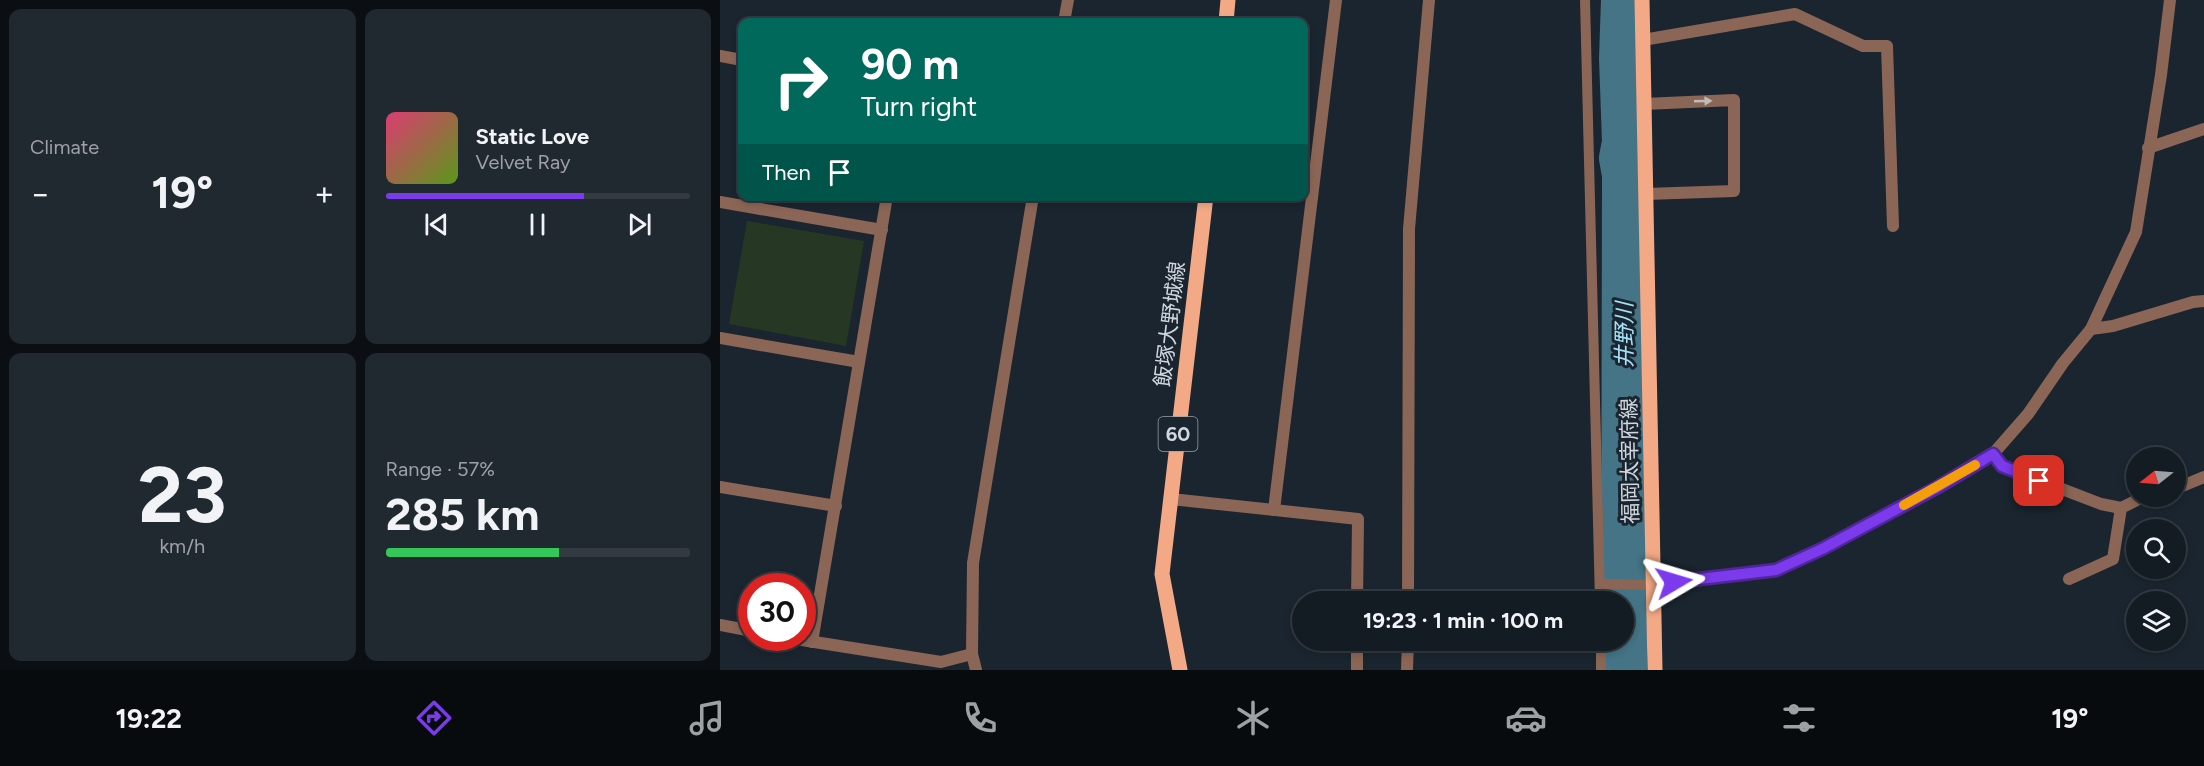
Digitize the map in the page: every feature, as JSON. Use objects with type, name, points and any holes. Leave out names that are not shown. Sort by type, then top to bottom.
[{"type":"main road","points":[[1226,18],[1228,0]]},
{"type":"main road","name":"福岡太宰府線","points":[[1642,0],[1646,194],[1646,584],[1655,670]]},
{"type":"main road","name":"飯塚大野城線","points":[[1180,670],[1162,574],[1205,201]]},
{"type":"street","points":[[1065,18],[1068,0]]},
{"type":"street","points":[[1274,510],[1336,0]]},
{"type":"street","points":[[1408,591],[1409,229],[1429,0]]},
{"type":"street","points":[[1646,584],[1776,570],[1822,549],[1938,487],[1993,454],[2028,414],[2091,329],[2136,232],[2161,75],[2169,0]]},
{"type":"street","points":[[1643,40],[1795,14],[1863,46],[1887,46],[1893,226]]},
{"type":"street","points":[[720,56],[738,59]]},
{"type":"street","points":[[1644,104],[1734,100],[1734,190],[1646,194]]},
{"type":"street","points":[[2148,148],[2204,129]]},
{"type":"street","points":[[816,619],[886,201]]},
{"type":"street","points":[[976,670],[972,654],[973,563],[1032,201]]},
{"type":"street","points":[[720,202],[882,231]]},
{"type":"street","points":[[2091,329],[2113,326],[2193,302],[2204,301]]},
{"type":"street","points":[[720,338],[859,362]]},
{"type":"street","points":[[1993,454],[2002,466],[2101,504],[2121,508],[2126,506]]},
{"type":"street","points":[[2186,484],[2204,477]]},
{"type":"street","points":[[720,487],[836,506]]},
{"type":"street","points":[[1171,499],[1358,519],[1357,591]]},
{"type":"street","points":[[2069,579],[2113,559],[2121,508]]},
{"type":"street","points":[[720,625],[738,628]]},
{"type":"street","points":[[816,643],[941,662],[972,654]]},
{"type":"street","points":[[1357,651],[1357,670]]},
{"type":"street","points":[[1407,670],[1408,651]]},
{"type":"lane","points":[[1585,0],[1599,591]]},
{"type":"lane","points":[[1599,584],[1646,584]]},
{"type":"lane","points":[[1601,651],[1601,670]]},
{"type":"green space","points":[[747,221],[864,241],[846,346],[729,324]]},
{"type":"waterway","name":"井野川","points":[[1624,0],[1622,59],[1625,142],[1622,158],[1625,175],[1624,670]]},
{"type":"slow traffic","points":[[1904,505],[1975,465]]},
{"type":"route","points":[[1674,582],[1776,570],[1822,549],[1938,487],[1993,454],[2002,466],[2039,481]]}]
